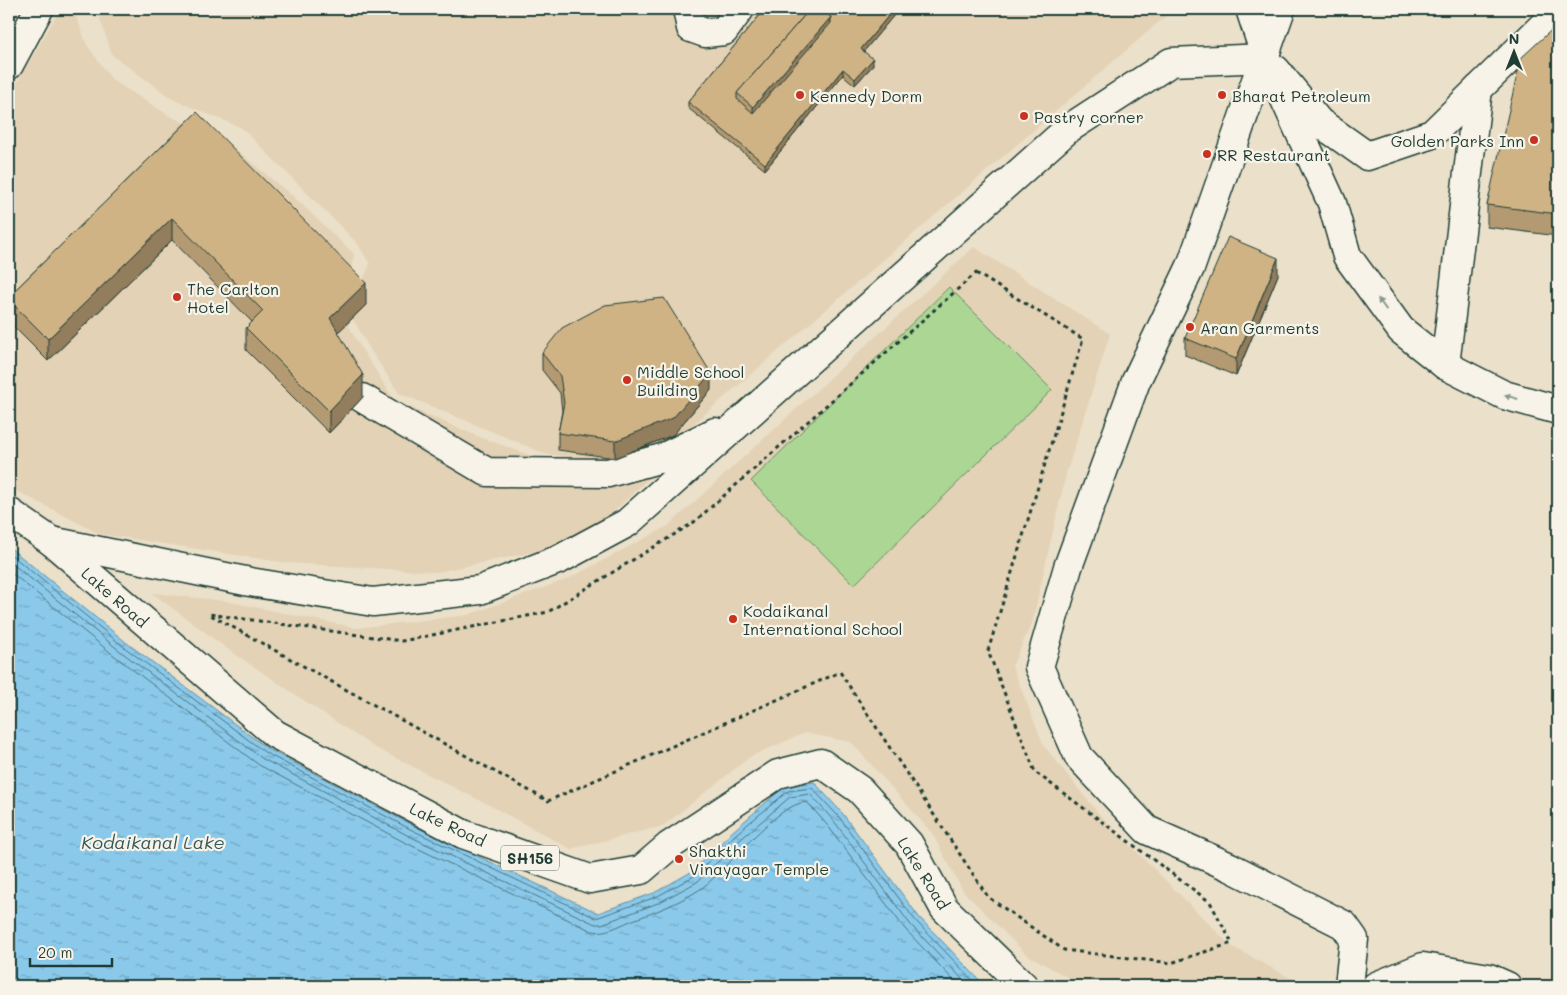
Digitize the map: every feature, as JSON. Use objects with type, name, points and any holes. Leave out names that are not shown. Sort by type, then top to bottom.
[{"type":"street","points":[[9,65],[39,9]]},
{"type":"street","points":[[687,9],[691,28],[705,33],[724,31],[740,9]]},
{"type":"street","points":[[1250,9],[1266,58],[1332,203],[1347,256],[1401,330],[1445,366],[1504,395],[1558,410]]},
{"type":"street","points":[[1281,9],[1266,58],[1191,266],[1136,381],[1068,568],[1039,667],[1079,757],[1147,830],[1230,868],[1344,925],[1354,939],[1349,986]]},
{"type":"street","points":[[1266,58],[1319,122],[1367,156],[1432,134],[1558,11]]},
{"type":"street","points":[[51,541],[250,582],[373,602],[480,590],[560,559],[627,523],[1068,129],[1171,62],[1266,58]]},
{"type":"street","points":[[1445,366],[1478,89]]},
{"type":"street","points":[[362,398],[487,472],[608,473],[662,458],[744,418]]},
{"type":"street","name":"Lake Road","points":[[9,512],[51,541],[275,734],[463,834],[590,879],[641,870],[669,846],[778,774],[821,763],[860,790],[908,844],[944,908],[1024,986]]},
{"type":"street","points":[[1376,986],[1424,967],[1489,978],[1507,986]]},
{"type":"path","points":[[976,273],[1083,339],[988,651],[1035,772],[1210,902],[1232,943],[1171,963],[1064,950],[1056,945],[988,897],[840,672],[548,801],[209,614],[402,641],[548,612],[694,523],[976,273]]},
{"type":"shaded area","name":"The Carlton Hotel","points":[[60,9],[73,9],[87,45],[112,80],[170,116],[228,143],[296,199],[354,254],[341,312],[361,348],[395,401],[477,436],[532,456],[651,476],[607,518],[548,549],[437,572],[288,563],[100,534],[9,487],[9,97]]},
{"type":"shaded area","points":[[97,9],[1174,9],[690,427],[642,452],[601,462],[546,454],[399,393],[371,351],[349,312],[370,264],[357,243],[242,128],[174,100],[112,55]]},
{"type":"shaded area","name":"Kodaikanal International School","points":[[974,247],[1110,334],[1066,474],[1032,623],[1012,666],[1044,746],[1099,814],[1231,946],[1296,981],[1264,986],[1083,986],[1026,954],[963,891],[932,833],[851,742],[805,733],[751,756],[663,826],[571,849],[372,746],[229,650],[152,593],[225,601],[357,628],[468,615],[568,579],[668,526]]},
{"type":"green space","points":[[949,287],[1052,390],[854,585],[751,481]]},
{"type":"water","name":"Kodaikanal Lake","points":[[9,547],[127,643],[268,749],[412,825],[598,913],[654,893],[691,872],[733,831],[786,785],[814,782],[843,814],[919,917],[985,986],[9,986]]},
{"type":"building","name":"Kennedy Dorm","points":[[765,9],[810,9],[737,93],[737,99],[753,113],[831,23],[831,17],[821,9],[894,9],[861,49],[873,59],[855,79],[843,69],[765,164],[688,102]]},
{"type":"building","points":[[810,9],[821,9],[831,17],[753,107],[737,93]]},
{"type":"building","points":[[1558,24],[1558,214],[1487,205],[1521,58]]},
{"type":"building","points":[[197,112],[366,283],[330,318],[363,375],[329,411],[246,328],[263,311],[172,218],[48,339],[9,300],[9,296]]},
{"type":"building","points":[[1228,237],[1278,258],[1236,359],[1185,338]]},
{"type":"building","name":"Middle School Building","points":[[664,298],[711,373],[673,418],[615,441],[558,433],[564,403],[560,376],[542,353],[562,328],[605,305]]},
{"type":"place","name":"Kennedy Dorm","points":[[800,95]]},
{"type":"place","name":"Bharat Petroleum","points":[[1222,95]]},
{"type":"place","name":"Pastry corner","points":[[1024,116]]},
{"type":"place","name":"Golden Parks Inn","points":[[1534,140]]},
{"type":"place","name":"RR Restaurant","points":[[1207,154]]},
{"type":"place","name":"The Carlton Hotel","points":[[177,297]]},
{"type":"place","name":"Aran Garments","points":[[1190,327]]},
{"type":"place","name":"Middle School Building","points":[[627,380]]},
{"type":"place","name":"Kodaikanal International School","points":[[733,619]]},
{"type":"place","name":"Shakthi Vinayagar Temple","points":[[679,859]]}]
